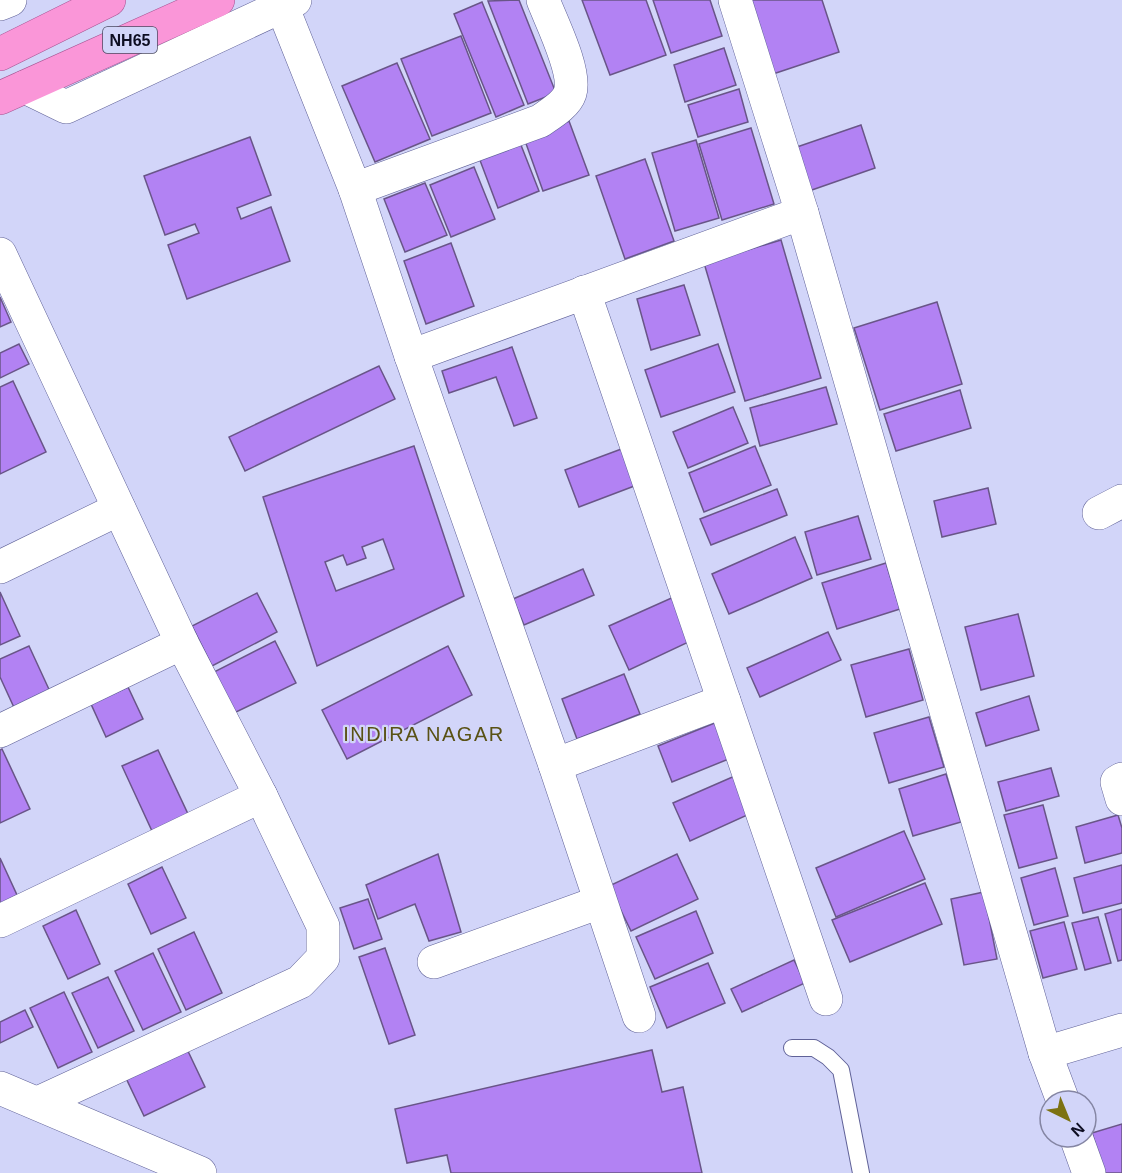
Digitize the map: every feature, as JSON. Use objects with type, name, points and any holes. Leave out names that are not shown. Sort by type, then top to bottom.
[{"type":"highway","name":"NH65","points":[[0,54],[109,0]]},
{"type":"highway","name":"NH65","points":[[13,93],[218,0]]},
{"type":"street","points":[[0,4],[10,0]]},
{"type":"street","points":[[355,189],[540,121],[557,109],[570,93],[570,69],[543,0]]},
{"type":"street","points":[[735,0],[802,213],[1045,1053],[1058,1089]]},
{"type":"street","points":[[13,93],[66,107],[289,3],[555,765],[639,1016]]},
{"type":"street","points":[[411,356],[802,213]]},
{"type":"street","points":[[0,254],[182,643],[261,796],[323,926],[323,958],[300,982],[38,1103]]},
{"type":"street","points":[[584,292],[826,999]]},
{"type":"street","points":[[0,567],[119,509]]},
{"type":"street","points":[[0,731],[182,643]]},
{"type":"street","points":[[555,765],[724,701]]},
{"type":"street","points":[[1122,779],[1117,782],[1122,800]]},
{"type":"street","points":[[0,921],[261,796]]},
{"type":"street","points":[[434,962],[600,902]]},
{"type":"street","points":[[1045,1053],[1122,1030]]},
{"type":"street","points":[[0,1088],[200,1173]]},
{"type":"street","points":[[1080,1149],[1089,1173]]},
{"type":"lane","points":[[792,1048],[814,1048],[842,1070],[861,1173]]},
{"type":"building","points":[[519,0],[556,93],[528,104],[488,1]]},
{"type":"building","points":[[582,0],[646,0],[666,55],[610,75]]},
{"type":"building","points":[[653,0],[710,0],[722,36],[671,53]]},
{"type":"building","points":[[749,0],[822,0],[839,52],[773,74]]},
{"type":"building","points":[[482,2],[524,105],[496,117],[454,14]]},
{"type":"building","points":[[461,36],[491,113],[432,136],[401,59]]},
{"type":"building","points":[[724,48],[736,85],[685,102],[674,65]]},
{"type":"building","points":[[397,63],[430,139],[375,162],[342,86]]},
{"type":"building","points":[[739,89],[748,122],[698,137],[688,105]]},
{"type":"building","points":[[569,121],[589,175],[543,191],[524,138]]},
{"type":"building","points":[[861,125],[875,168],[809,191],[794,148]]},
{"type":"building","points":[[751,128],[774,204],[722,220],[699,144]]},
{"type":"building","points":[[250,137],[271,195],[237,208],[241,219],[271,207],[290,261],[187,299],[168,245],[199,233],[195,224],[165,235],[144,176]]},
{"type":"building","points":[[519,140],[539,191],[498,208],[478,155]]},
{"type":"building","points":[[696,140],[719,218],[675,231],[652,153]]},
{"type":"building","points":[[645,159],[674,241],[625,259],[596,176]]},
{"type":"building","points":[[474,167],[495,219],[451,237],[430,185]]},
{"type":"building","points":[[425,183],[447,235],[405,252],[384,199]]},
{"type":"building","points":[[781,240],[821,378],[745,401],[704,263]]},
{"type":"building","points":[[451,243],[474,306],[426,324],[404,261]]},
{"type":"building","points":[[684,285],[700,335],[651,350],[637,299]]},
{"type":"building","points":[[0,297],[11,322],[0,327]]},
{"type":"building","points":[[937,302],[962,384],[880,410],[854,328]]},
{"type":"building","points":[[19,344],[29,364],[0,378],[0,353]]},
{"type":"building","points":[[718,344],[735,392],[661,417],[645,370]]},
{"type":"building","points":[[512,347],[537,418],[514,426],[496,377],[449,393],[442,371]]},
{"type":"building","points":[[379,366],[395,399],[245,471],[229,437]]},
{"type":"building","points":[[13,381],[46,452],[0,474],[0,387]]},
{"type":"building","points":[[826,387],[837,424],[760,446],[750,408]]},
{"type":"building","points":[[960,390],[971,428],[896,451],[884,414]]},
{"type":"building","points":[[733,407],[748,443],[688,468],[673,432]]},
{"type":"building","points":[[414,446],[464,596],[317,666],[263,497]],"holes":[[[383,539],[394,569],[336,591],[325,562],[343,555],[347,565],[366,558],[362,547]]]},
{"type":"building","points":[[755,446],[771,485],[704,512],[689,473]]},
{"type":"building","points":[[624,448],[637,485],[579,507],[565,470]]},
{"type":"building","points":[[988,488],[996,524],[942,537],[934,501]]},
{"type":"building","points":[[777,489],[787,515],[711,545],[700,519]]},
{"type":"building","points":[[858,516],[871,559],[817,575],[805,532]]},
{"type":"building","points":[[795,537],[812,578],[729,614],[712,574]]},
{"type":"building","points":[[886,563],[900,609],[837,629],[822,583]]},
{"type":"building","points":[[583,569],[594,595],[524,625],[513,599]]},
{"type":"building","points":[[0,592],[20,636],[0,645]]},
{"type":"building","points":[[257,593],[277,632],[212,666],[192,626]]},
{"type":"building","points":[[676,596],[695,639],[629,670],[609,626]]},
{"type":"building","points":[[1018,614],[1034,676],[981,690],[965,627]]},
{"type":"building","points":[[828,632],[841,660],[760,697],[747,668]]},
{"type":"building","points":[[275,641],[296,683],[234,713],[214,672]]},
{"type":"building","points":[[29,646],[53,698],[17,714],[0,677],[0,659]]},
{"type":"building","points":[[448,646],[472,695],[347,759],[322,710]]},
{"type":"building","points":[[909,649],[923,700],[866,717],[851,665]]},
{"type":"building","points":[[624,674],[640,714],[577,739],[562,699]]},
{"type":"building","points":[[128,687],[143,719],[106,737],[91,704]]},
{"type":"building","points":[[1029,696],[1039,730],[986,746],[976,713]]},
{"type":"building","points":[[929,717],[944,767],[889,783],[874,733]]},
{"type":"building","points":[[722,720],[736,756],[672,782],[658,746]]},
{"type":"building","points":[[2,749],[30,809],[0,823],[0,750]]},
{"type":"building","points":[[158,750],[188,814],[152,831],[122,766]]},
{"type":"building","points":[[1051,768],[1059,796],[1006,811],[998,782]]},
{"type":"building","points":[[946,774],[961,822],[913,836],[899,789]]},
{"type":"building","points":[[737,775],[754,812],[690,841],[673,803]]},
{"type":"building","points":[[1043,805],[1057,858],[1019,868],[1004,815]]},
{"type":"building","points":[[1118,815],[1122,828],[1122,853],[1085,863],[1076,827]]},
{"type":"building","points":[[904,831],[925,879],[836,917],[816,868]]},
{"type":"building","points":[[438,854],[461,932],[429,941],[415,904],[378,919],[366,885]]},
{"type":"building","points":[[677,854],[698,899],[631,931],[609,886]]},
{"type":"building","points":[[0,858],[17,895],[0,904]]},
{"type":"building","points":[[1122,865],[1122,903],[1083,913],[1074,878]]},
{"type":"building","points":[[162,867],[186,918],[151,934],[128,884]]},
{"type":"building","points":[[1055,868],[1068,916],[1034,925],[1021,878]]},
{"type":"building","points":[[925,883],[942,924],[850,962],[832,920]]},
{"type":"building","points":[[984,892],[997,959],[964,965],[951,899]]},
{"type":"building","points":[[368,899],[382,939],[354,949],[340,908]]},
{"type":"building","points":[[1122,909],[1122,960],[1118,961],[1105,914]]},
{"type":"building","points":[[76,910],[100,964],[68,979],[43,926]]},
{"type":"building","points":[[696,911],[713,953],[655,979],[636,937]]},
{"type":"building","points":[[1098,917],[1111,963],[1085,970],[1072,923]]},
{"type":"building","points":[[1064,922],[1077,969],[1043,978],[1030,931]]},
{"type":"building","points":[[194,932],[222,993],[186,1010],[158,949]]},
{"type":"building","points":[[385,948],[415,1035],[389,1044],[359,957]]},
{"type":"building","points":[[153,953],[181,1012],[143,1030],[115,971]]},
{"type":"building","points":[[794,960],[805,983],[742,1012],[731,989]]},
{"type":"building","points":[[708,963],[725,1003],[667,1028],[650,987]]},
{"type":"building","points":[[108,977],[134,1031],[98,1048],[72,993]]},
{"type":"building","points":[[64,992],[92,1052],[58,1068],[30,1008]]},
{"type":"building","points":[[25,1010],[33,1027],[0,1043],[0,1022]]},
{"type":"building","points":[[186,1047],[205,1087],[144,1116],[125,1076]]},
{"type":"building","points":[[652,1050],[662,1092],[683,1087],[702,1173],[451,1173],[447,1155],[407,1163],[395,1109]]},
{"type":"building","points":[[1122,1124],[1122,1173],[1104,1173],[1097,1149],[1098,1131]]},
{"type":"district","name":"INDIRA NAGAR","points":[[424,734]]}]
